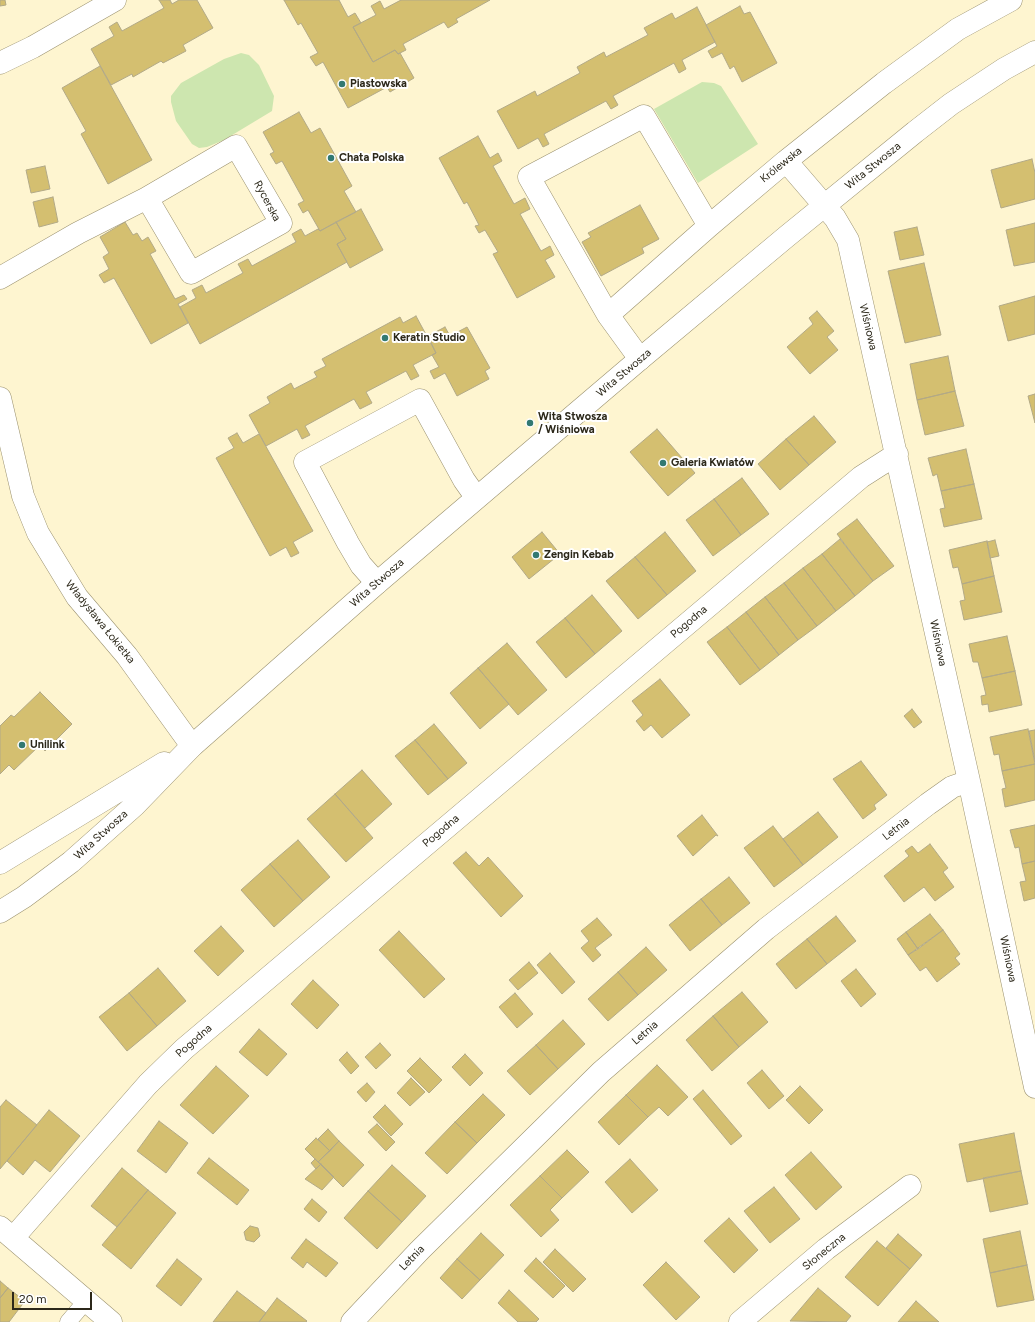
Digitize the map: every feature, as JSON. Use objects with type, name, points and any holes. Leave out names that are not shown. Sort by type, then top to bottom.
[{"type":"street","points":[[0,63],[33,47],[115,0]]},
{"type":"street","name":"Królewska","points":[[608,315],[709,226],[786,161],[884,83],[958,29],[1011,0]]},
{"type":"street","name":"Wita Stwosza","points":[[0,912],[24,897],[71,862],[134,806],[192,746],[377,583],[640,359],[824,206],[951,104],[1004,69],[1035,52]]},
{"type":"street","points":[[640,359],[608,315],[530,177],[644,116],[709,226]]},
{"type":"street","name":"Rycerska","points":[[0,278],[78,233],[147,198],[236,146],[281,223],[191,273],[147,198]]},
{"type":"street","name":"Wiśniowa","points":[[786,161],[824,206],[848,240],[897,454],[1035,1087]]},
{"type":"street","name":"Władysława Łokietka","points":[[0,398],[23,496],[38,533],[77,597],[127,656],[192,746]]},
{"type":"street","points":[[377,583],[361,565],[305,462],[420,400],[464,480],[476,498]]},
{"type":"street","name":"Pogodna","points":[[6,1232],[148,1084],[184,1049],[861,476],[897,454]]},
{"type":"street","name":"Wita Stwosza","points":[[0,863],[192,746]]},
{"type":"street","name":"Letnia","points":[[352,1322],[420,1250],[601,1072],[766,929],[939,796],[952,788],[969,781]]},
{"type":"street","name":"Słoneczna","points":[[740,1322],[826,1249],[910,1186]]},
{"type":"street","points":[[6,1232],[111,1322]]},
{"type":"lane","points":[[68,1322],[86,1301]]},
{"type":"green space","points":[[241,53],[249,55],[259,65],[274,96],[272,111],[224,140],[207,147],[199,148],[192,144],[176,121],[171,96],[181,83],[224,59]]},
{"type":"green space","points":[[702,82],[714,83],[721,86],[758,144],[698,183],[654,109]]},
{"type":"building","points":[[0,0],[5,0],[6,5],[0,6]]},
{"type":"building","points":[[159,0],[170,0],[172,4],[179,0],[197,0],[213,28],[183,45],[186,51],[163,63],[161,61],[133,77],[132,74],[111,85],[91,49],[114,36],[109,27],[117,22],[122,31],[164,8]]},
{"type":"building","points":[[284,0],[339,0],[348,17],[355,13],[361,23],[353,27],[373,62],[395,50],[398,54],[400,53],[414,78],[390,92],[387,87],[348,108],[323,62],[316,66],[310,57],[318,53],[301,23],[298,25]]},
{"type":"building","points":[[401,0],[490,0],[456,19],[458,22],[448,28],[444,22],[403,44],[406,50],[398,54],[395,50],[373,62],[353,27],[376,15],[371,6],[380,1],[384,9]]},
{"type":"building","points":[[740,6],[744,14],[750,12],[777,63],[742,82],[734,66],[730,69],[722,53],[712,58],[708,51],[717,46],[706,25]]},
{"type":"building","points":[[697,7],[715,42],[682,60],[686,69],[679,73],[674,63],[613,96],[618,105],[611,109],[606,101],[544,134],[549,144],[543,147],[538,138],[518,149],[497,111],[535,91],[537,96],[580,73],[577,67],[604,52],[606,57],[648,35],[644,28],[672,13],[675,19]]},
{"type":"building","points":[[100,66],[152,160],[108,184],[81,134],[86,131],[62,88]]},
{"type":"building","points":[[299,112],[311,133],[320,128],[352,186],[344,191],[356,212],[320,231],[308,210],[303,213],[298,204],[304,201],[282,161],[276,164],[270,154],[274,152],[263,132]]},
{"type":"building","points":[[478,136],[490,158],[498,153],[502,161],[493,166],[514,204],[525,198],[530,209],[520,214],[541,251],[550,246],[554,255],[545,260],[555,277],[517,298],[493,254],[498,252],[485,230],[479,233],[475,226],[479,225],[467,202],[464,204],[439,158]]},
{"type":"building","points":[[1032,159],[1035,173],[1035,199],[1001,208],[991,170]]},
{"type":"building","points":[[45,166],[50,189],[31,193],[26,170]]},
{"type":"building","points":[[53,197],[58,222],[39,227],[33,202]]},
{"type":"building","points":[[640,205],[659,239],[642,248],[644,253],[601,276],[582,242],[591,237],[588,233]]},
{"type":"building","points":[[361,209],[383,250],[350,268],[337,244],[346,239],[336,222]]},
{"type":"building","points":[[125,222],[133,235],[137,233],[142,241],[148,237],[156,251],[150,254],[175,299],[184,295],[187,299],[178,304],[188,323],[151,344],[114,278],[104,283],[99,275],[109,269],[103,257],[109,253],[100,237]]},
{"type":"building","points":[[336,222],[346,239],[337,244],[347,262],[200,344],[180,307],[196,298],[192,290],[202,285],[206,293],[243,273],[238,264],[248,259],[252,266],[296,242],[292,234],[301,229],[305,236],[318,229],[320,231]]},
{"type":"building","points":[[1035,223],[1035,262],[1014,266],[1006,230]]},
{"type":"building","points":[[917,227],[924,255],[900,260],[894,232]]},
{"type":"building","points":[[924,263],[941,335],[905,343],[888,271]]},
{"type":"building","points":[[1035,296],[1035,334],[1008,341],[999,306]]},
{"type":"building","points":[[817,311],[834,331],[827,337],[838,350],[810,374],[787,347],[813,324],[809,318]]},
{"type":"building","points":[[416,316],[436,353],[413,365],[419,376],[411,380],[406,371],[366,392],[372,403],[360,409],[354,399],[305,426],[310,435],[302,439],[297,429],[266,446],[249,415],[270,403],[267,397],[291,383],[294,389],[317,377],[314,372],[326,366],[322,359],[400,317],[403,323]]},
{"type":"building","points":[[445,327],[450,336],[467,327],[490,368],[485,371],[489,379],[457,396],[445,373],[434,379],[430,371],[439,367],[432,355],[436,353],[428,336]]},
{"type":"building","points":[[948,356],[955,391],[917,400],[910,364]]},
{"type":"building","points":[[955,391],[964,426],[925,435],[917,400]]},
{"type":"building","points":[[1035,394],[1035,423],[1028,396]]},
{"type":"building","points":[[814,416],[836,442],[809,465],[786,439]]},
{"type":"building","name":"Galeria Kwiatów","points":[[657,429],[695,473],[668,496],[630,452]]},
{"type":"building","points":[[237,433],[243,443],[259,434],[313,531],[293,542],[299,553],[291,557],[286,547],[270,556],[216,458],[234,448],[228,438]]},
{"type":"building","points":[[786,439],[809,465],[780,490],[758,464]]},
{"type":"building","points":[[966,449],[974,484],[941,491],[937,474],[933,476],[928,458]]},
{"type":"building","points":[[742,478],[769,514],[741,535],[714,499]]},
{"type":"building","points":[[974,484],[982,519],[944,527],[940,509],[945,508],[941,491]]},
{"type":"building","points":[[714,499],[741,535],[713,556],[686,520]]},
{"type":"building","points":[[857,519],[894,566],[873,581],[837,534]]},
{"type":"building","name":"Zengin Kebab","points":[[542,532],[560,554],[529,579],[512,557]]},
{"type":"building","points":[[665,532],[696,571],[667,595],[635,557]]},
{"type":"building","points":[[840,539],[873,581],[855,596],[822,554]]},
{"type":"building","points":[[995,540],[999,556],[990,558],[987,542]]},
{"type":"building","points":[[987,541],[994,576],[962,584],[958,567],[953,568],[949,550]]},
{"type":"building","points":[[822,554],[855,596],[836,611],[803,568]]},
{"type":"building","points":[[635,557],[667,595],[638,619],[606,581]]},
{"type":"building","points":[[803,568],[836,611],[817,626],[784,583]]},
{"type":"building","points":[[994,576],[1002,612],[964,620],[960,601],[965,600],[962,584]]},
{"type":"building","points":[[784,583],[817,626],[798,640],[765,597]]},
{"type":"building","points":[[592,595],[622,631],[595,654],[565,618]]},
{"type":"building","points":[[765,597],[798,640],[779,655],[746,612]]},
{"type":"building","points":[[746,612],[779,655],[760,670],[727,627]]},
{"type":"building","points":[[565,618],[595,654],[566,678],[536,642]]},
{"type":"building","points":[[727,627],[760,670],[740,685],[707,642]]},
{"type":"building","points":[[1007,636],[1015,671],[982,678],[978,662],[973,662],[969,644]]},
{"type":"building","points":[[507,643],[547,690],[518,715],[478,668]]},
{"type":"building","points":[[478,668],[509,704],[480,729],[450,693]]},
{"type":"building","points":[[1015,671],[1022,705],[989,712],[988,704],[982,705],[981,696],[986,695],[982,678]]},
{"type":"building","points":[[660,679],[690,715],[662,738],[651,725],[644,731],[636,721],[643,715],[632,701]]},
{"type":"building","points":[[40,692],[72,724],[45,751],[40,745],[14,770],[9,765],[0,774],[0,726],[11,715],[14,717]]},
{"type":"building","points":[[912,709],[922,722],[914,728],[904,716]]},
{"type":"building","points":[[434,724],[467,763],[448,779],[415,740]]},
{"type":"building","points":[[1028,729],[1035,764],[1002,771],[999,754],[994,755],[990,737]]},
{"type":"building","points":[[1035,730],[1035,761],[1029,731]]},
{"type":"building","points":[[415,740],[448,779],[428,795],[395,756]]},
{"type":"building","points":[[861,761],[887,795],[874,805],[876,809],[863,819],[833,779]]},
{"type":"building","points":[[1035,764],[1035,800],[1005,807],[1002,789],[1006,788],[1002,771]]},
{"type":"building","points":[[362,770],[392,804],[365,828],[335,794]]},
{"type":"building","points":[[335,794],[373,838],[346,862],[307,819]]},
{"type":"building","points":[[818,812],[838,837],[803,865],[783,839]]},
{"type":"building","points":[[702,815],[718,836],[716,835],[693,856],[677,836]]},
{"type":"building","points":[[1035,825],[1035,861],[1022,864],[1019,847],[1015,848],[1010,830]]},
{"type":"building","points":[[773,826],[803,865],[774,887],[744,848]]},
{"type":"building","points":[[298,840],[330,877],[303,901],[270,864]]},
{"type":"building","points":[[930,844],[948,868],[943,872],[954,887],[935,901],[924,887],[904,902],[884,876],[909,856],[905,851],[912,846],[918,853]]},
{"type":"building","points":[[466,852],[479,866],[488,857],[523,896],[501,917],[453,863]]},
{"type":"building","points":[[1035,861],[1035,898],[1024,901],[1020,882],[1026,881],[1022,864]]},
{"type":"building","points":[[270,864],[303,901],[274,927],[241,890]]},
{"type":"building","points":[[729,877],[750,903],[722,925],[701,899]]},
{"type":"building","points":[[701,899],[722,925],[690,951],[669,925]]},
{"type":"building","points":[[930,914],[943,930],[918,949],[906,932]]},
{"type":"building","points":[[836,916],[856,941],[827,964],[807,939]]},
{"type":"building","points":[[597,918],[612,935],[595,948],[601,955],[593,962],[581,948],[589,941],[581,931]]},
{"type":"building","points":[[221,926],[244,951],[218,976],[194,951]]},
{"type":"building","points":[[943,930],[960,954],[955,958],[960,964],[937,982],[926,967],[920,971],[908,955]]},
{"type":"building","points":[[399,931],[445,979],[424,998],[379,950]]},
{"type":"building","points":[[906,932],[918,949],[908,955],[897,939]]},
{"type":"building","points":[[807,939],[827,964],[796,989],[776,964]]},
{"type":"building","points":[[646,947],[667,970],[638,995],[618,972]]},
{"type":"building","points":[[550,953],[575,982],[562,994],[537,965]]},
{"type":"building","points":[[529,962],[538,973],[518,990],[509,980]]},
{"type":"building","points":[[158,968],[186,1001],[157,1026],[129,993]]},
{"type":"building","points":[[856,969],[876,994],[861,1007],[841,981]]},
{"type":"building","points":[[618,972],[638,995],[608,1021],[588,999]]},
{"type":"building","points":[[313,980],[339,1005],[317,1029],[291,1004]]},
{"type":"building","points":[[742,992],[768,1022],[739,1047],[713,1016]]},
{"type":"building","points":[[129,993],[157,1026],[127,1051],[99,1017]]},
{"type":"building","points":[[515,993],[533,1014],[517,1028],[499,1007]]},
{"type":"building","points":[[713,1016],[739,1047],[712,1071],[686,1040]]},
{"type":"building","points":[[563,1020],[585,1044],[558,1069],[536,1045]]},
{"type":"building","points":[[259,1029],[287,1054],[267,1076],[239,1052]]},
{"type":"building","points":[[380,1043],[391,1055],[376,1069],[365,1057]]},
{"type":"building","points":[[536,1045],[558,1069],[530,1095],[507,1071]]},
{"type":"building","points":[[347,1052],[359,1066],[351,1074],[339,1060]]},
{"type":"building","points":[[465,1054],[483,1073],[470,1086],[452,1067]]},
{"type":"building","points":[[420,1058],[442,1080],[429,1093],[407,1071]]},
{"type":"building","points":[[657,1065],[688,1097],[668,1116],[659,1107],[648,1117],[626,1095]]},
{"type":"building","points":[[216,1066],[249,1096],[213,1134],[180,1105]]},
{"type":"building","points":[[762,1070],[784,1096],[769,1109],[747,1083]]},
{"type":"building","points":[[411,1078],[425,1092],[410,1106],[397,1093]]},
{"type":"building","points":[[367,1083],[375,1092],[366,1102],[357,1092]]},
{"type":"building","points":[[800,1086],[823,1110],[809,1124],[786,1100]]},
{"type":"building","points":[[703,1090],[742,1136],[731,1145],[693,1099]]},
{"type":"building","points":[[483,1094],[505,1115],[477,1143],[455,1122]]},
{"type":"building","points":[[626,1095],[648,1117],[619,1145],[598,1122]]},
{"type":"building","points":[[6,1100],[37,1125],[0,1169],[0,1107]]},
{"type":"building","points":[[385,1105],[403,1124],[391,1136],[373,1117]]},
{"type":"building","points":[[49,1110],[80,1136],[50,1172],[35,1160],[23,1175],[7,1161]]},
{"type":"building","points":[[159,1121],[188,1143],[166,1173],[137,1151]]},
{"type":"building","points":[[455,1122],[477,1143],[447,1174],[425,1153]]},
{"type":"building","points":[[377,1124],[395,1142],[386,1151],[368,1132]]},
{"type":"building","points":[[328,1129],[339,1141],[330,1151],[318,1139]]},
{"type":"building","points":[[1014,1133],[1021,1171],[967,1182],[959,1144]]},
{"type":"building","points":[[316,1138],[330,1151],[318,1162],[305,1149]]},
{"type":"building","points":[[339,1141],[364,1165],[343,1187],[318,1162]]},
{"type":"building","points":[[567,1150],[589,1172],[562,1198],[540,1176]]},
{"type":"building","points":[[811,1152],[842,1187],[816,1210],[785,1175]]},
{"type":"building","points":[[209,1158],[249,1190],[237,1205],[197,1173]]},
{"type":"building","points":[[315,1159],[321,1164],[316,1169],[311,1163]]},
{"type":"building","points":[[630,1159],[658,1190],[632,1213],[605,1182]]},
{"type":"building","points":[[321,1164],[334,1177],[322,1190],[305,1179]]},
{"type":"building","points":[[392,1165],[426,1196],[402,1222],[368,1191]]},
{"type":"building","points":[[122,1168],[148,1190],[117,1227],[91,1206]]},
{"type":"building","points":[[1021,1171],[1028,1204],[990,1212],[983,1178]]},
{"type":"building","points":[[540,1176],[562,1198],[550,1210],[559,1220],[541,1237],[510,1205]]},
{"type":"building","points":[[774,1187],[800,1219],[770,1243],[744,1211]]},
{"type":"building","points":[[148,1190],[176,1213],[131,1269],[102,1245]]},
{"type":"building","points":[[368,1191],[402,1222],[377,1249],[344,1218]]},
{"type":"building","points":[[312,1199],[327,1212],[319,1222],[304,1209]]},
{"type":"building","points":[[729,1218],[758,1250],[734,1273],[704,1241]]},
{"type":"building","points":[[250,1226],[258,1228],[260,1236],[254,1242],[246,1240],[244,1232]]},
{"type":"building","points":[[1020,1231],[1027,1265],[990,1273],[983,1239]]},
{"type":"building","points":[[481,1233],[504,1255],[480,1280],[457,1259]]},
{"type":"building","points":[[898,1234],[922,1255],[910,1269],[886,1248]]},
{"type":"building","points":[[306,1239],[338,1263],[326,1277],[307,1262],[303,1268],[291,1258]]},
{"type":"building","points":[[877,1241],[910,1269],[878,1306],[845,1277]]},
{"type":"building","points":[[555,1249],[586,1279],[573,1292],[543,1262]]},
{"type":"building","points":[[536,1258],[565,1286],[553,1298],[524,1271]]},
{"type":"building","points":[[177,1259],[202,1279],[181,1306],[156,1286]]},
{"type":"building","points":[[457,1259],[480,1280],[462,1299],[440,1278]]},
{"type":"building","points":[[666,1262],[700,1297],[676,1320],[643,1285]]},
{"type":"building","points":[[1027,1265],[1034,1300],[997,1307],[990,1273]]},
{"type":"building","points":[[0,1281],[8,1288],[0,1298]]},
{"type":"building","points":[[8,1288],[25,1301],[9,1322],[0,1322],[0,1298]]},
{"type":"building","points":[[818,1288],[851,1316],[846,1322],[790,1321]]},
{"type":"building","points":[[509,1290],[539,1319],[536,1322],[518,1322],[498,1303]]},
{"type":"building","points":[[237,1291],[266,1313],[259,1322],[213,1322]]},
{"type":"building","points":[[277,1298],[307,1321],[259,1322]]},
{"type":"building","points":[[916,1301],[939,1322],[898,1322]]},
{"type":"place","name":"Piastowska","points":[[342,84]]},
{"type":"place","name":"Chata Polska","points":[[331,158]]},
{"type":"place","name":"Keratin Studio","points":[[385,338]]},
{"type":"place","name":"Wita Stwosza / Wiśniowa","points":[[530,423]]},
{"type":"place","name":"Galeria Kwiatów","points":[[663,463]]},
{"type":"place","name":"Zengin Kebab","points":[[536,555]]},
{"type":"place","name":"Unilink","points":[[22,745]]}]
